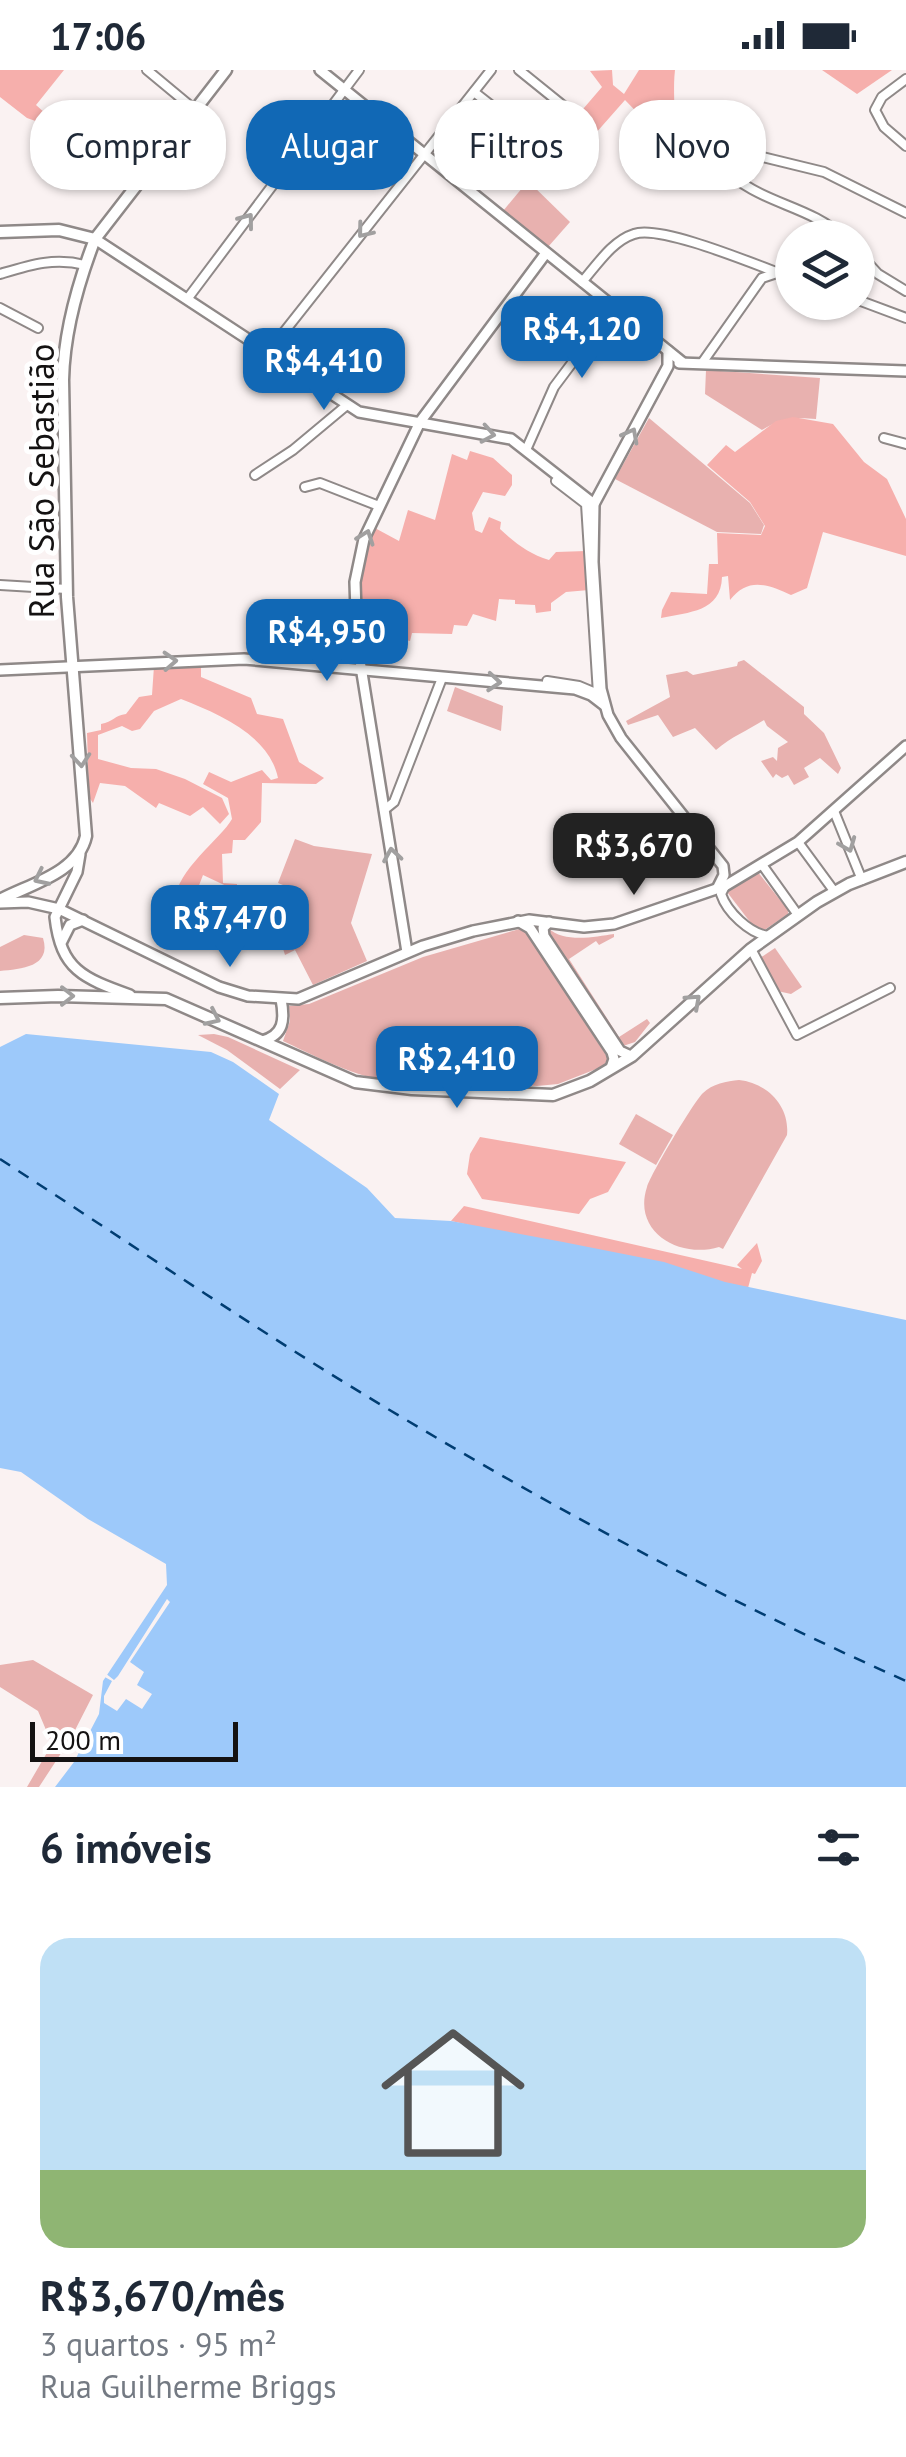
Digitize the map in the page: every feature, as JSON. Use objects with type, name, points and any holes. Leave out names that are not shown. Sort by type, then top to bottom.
[{"type":"main road","name":"Rua São Sebastião","points":[[201,100],[226,70]]},
{"type":"main road","name":"Rua São Sebastião","points":[[80,854],[86,836],[86,817],[67,589],[64,353],[85,264],[95,239],[132,190]]},
{"type":"main road","points":[[0,232],[59,230],[95,239]]},
{"type":"main road","points":[[0,901],[69,865],[80,854]]},
{"type":"main road","points":[[0,998],[134,997],[179,1002],[345,1079],[392,1088],[553,1095],[567,1092],[631,1056],[751,948],[834,891],[906,862]]},
{"type":"street","points":[[147,70],[183,100]]},
{"type":"street","points":[[320,70],[682,362]]},
{"type":"street","points":[[188,298],[359,70]]},
{"type":"street","points":[[268,351],[491,70]]},
{"type":"street","points":[[519,70],[556,100]]},
{"type":"street","points":[[906,79],[882,97],[875,110],[878,121],[906,144]]},
{"type":"street","points":[[474,92],[484,100]]},
{"type":"street","points":[[819,220],[760,196],[728,172],[721,164],[722,154],[746,153],[824,172],[906,213]]},
{"type":"street","points":[[582,282],[617,244],[646,231],[674,236],[775,272]]},
{"type":"street","points":[[95,239],[347,405],[371,415],[511,439],[594,504]]},
{"type":"street","points":[[408,952],[361,668],[355,582],[364,539],[420,422],[546,253]]},
{"type":"street","points":[[0,274],[39,262],[67,260],[85,264]]},
{"type":"street","points":[[750,264],[762,278]]},
{"type":"street","points":[[875,271],[906,291]]},
{"type":"street","points":[[702,363],[762,278],[775,274]]},
{"type":"street","points":[[875,306],[906,318]]},
{"type":"street","points":[[526,450],[554,387],[614,307]]},
{"type":"street","points":[[0,308],[38,328]]},
{"type":"street","points":[[668,351],[668,366],[594,504],[597,634],[604,705],[639,763],[723,866],[720,888],[724,904],[754,933],[768,936]]},
{"type":"street","points":[[668,366],[682,362],[906,371]]},
{"type":"street","points":[[255,475],[293,450],[347,405]]},
{"type":"street","points":[[884,438],[906,444]]},
{"type":"street","points":[[548,681],[580,686],[598,694],[586,504],[556,482]]},
{"type":"street","points":[[305,487],[320,483],[379,506]]},
{"type":"street","points":[[0,585],[67,589]]},
{"type":"street","points":[[0,670],[244,658],[575,690],[591,694],[604,705]]},
{"type":"street","points":[[384,810],[394,802],[442,678]]},
{"type":"street","points":[[0,901],[59,909],[219,987],[248,996],[298,999],[408,952],[517,920],[584,927],[614,924],[720,888],[798,842],[906,746]]},
{"type":"street","points":[[834,811],[862,880]]},
{"type":"street","points":[[798,842],[834,891]]},
{"type":"street","points":[[80,854],[78,872],[55,922],[61,945],[73,968],[134,997]]},
{"type":"street","points":[[763,866],[798,915]]},
{"type":"street","points":[[61,945],[66,929],[83,920]]},
{"type":"street","points":[[517,920],[532,931],[612,1052],[610,1070]]},
{"type":"street","points":[[549,922],[544,936],[620,1051],[631,1056]]},
{"type":"street","points":[[751,948],[797,1035],[890,988]]},
{"type":"street","points":[[262,1041],[282,1028],[282,1000]]},
{"type":"shaded area","points":[[0,70],[64,70],[40,100],[30,100],[30,119],[0,97]]},
{"type":"shaded area","points":[[612,70],[613,85],[624,94],[639,70],[675,70],[674,100],[619,100],[619,107],[599,129],[599,100],[591,100],[602,87],[590,71]]},
{"type":"shaded area","points":[[822,70],[892,70],[857,94]]},
{"type":"shaded area","points":[[520,190],[537,190],[570,222],[548,247],[503,211]]},
{"type":"shaded area","points":[[706,370],[820,378],[816,419],[788,419],[762,430],[705,394]]},
{"type":"shaded area","points":[[793,417],[833,424],[864,462],[887,479],[906,519],[906,556],[823,532],[807,588],[791,595],[751,585],[730,600],[728,576],[722,577],[720,589],[710,604],[661,618],[671,592],[707,594],[709,564],[718,564],[717,533],[761,535],[765,526],[750,502],[707,465],[726,445],[735,452],[776,421]]},
{"type":"shaded area","points":[[649,418],[750,503],[764,525],[761,534],[717,532],[615,479]]},
{"type":"shaded area","points":[[470,451],[493,458],[512,475],[512,485],[505,496],[483,492],[472,513],[475,530],[482,533],[489,517],[501,522],[500,529],[517,543],[549,560],[556,552],[586,551],[589,590],[566,592],[551,603],[551,611],[536,613],[535,605],[499,599],[496,621],[473,614],[467,626],[454,625],[452,634],[412,633],[410,641],[376,633],[377,625],[359,618],[355,590],[354,571],[365,541],[373,527],[399,541],[408,510],[435,520],[452,454],[467,460]]},
{"type":"shaded area","points":[[744,660],[804,707],[804,714],[824,733],[841,768],[838,774],[820,758],[804,768],[809,777],[794,785],[788,775],[782,778],[776,774],[773,778],[761,761],[773,757],[777,761],[778,748],[788,742],[764,720],[716,750],[695,728],[673,737],[658,715],[628,725],[626,721],[670,697],[666,675],[687,671],[693,675],[737,666]]},
{"type":"shaded area","points":[[201,662],[201,677],[251,698],[257,714],[283,719],[299,762],[324,778],[316,784],[262,783],[261,822],[245,840],[233,840],[232,853],[222,854],[223,883],[237,884],[237,891],[203,875],[198,888],[231,903],[229,907],[196,891],[190,904],[240,929],[227,931],[206,930],[188,921],[178,909],[176,896],[190,868],[232,819],[228,798],[203,784],[209,772],[231,782],[262,770],[271,780],[278,778],[273,763],[253,738],[226,719],[181,699],[154,711],[140,729],[132,731],[122,726],[98,735],[98,759],[131,768],[156,769],[222,798],[229,814],[220,824],[203,807],[190,816],[159,803],[156,808],[125,786],[100,783],[93,803],[89,797],[87,733],[101,730],[101,724],[126,714],[139,697],[152,695],[154,666]]},
{"type":"shaded area","points":[[455,687],[503,706],[501,731],[447,711]]},
{"type":"shaded area","points":[[295,839],[314,846],[372,854],[351,923],[367,961],[313,985],[295,950],[285,955],[275,923],[283,885],[278,883]]},
{"type":"shaded area","points":[[757,871],[788,910],[788,914],[763,931],[757,931],[727,892]]},
{"type":"shaded area","points":[[523,928],[608,1058],[604,1066],[558,1084],[537,1086],[417,1076],[387,1081],[350,1071],[283,1041],[290,1021],[289,1006],[309,1004],[423,957]]},
{"type":"shaded area","points":[[548,928],[571,937],[614,934],[569,959],[619,1037],[647,1019],[650,1023],[635,1042],[619,1044],[545,933]]},
{"type":"shaded area","points":[[24,935],[43,938],[45,948],[39,961],[0,971],[0,947]]},
{"type":"shaded area","points":[[775,948],[802,987],[791,994],[773,990],[757,960]]},
{"type":"shaded area","points":[[214,1034],[300,1070],[280,1089],[227,1050],[198,1035]]},
{"type":"shaded area","points":[[739,1080],[759,1086],[775,1098],[785,1115],[787,1135],[723,1249],[675,1245],[653,1229],[646,1217],[647,1187],[703,1093]]},
{"type":"shaded area","points":[[636,1114],[673,1135],[656,1165],[619,1144]]},
{"type":"shaded area","points":[[480,1137],[626,1162],[608,1192],[590,1199],[579,1214],[482,1199],[467,1174],[470,1154]]},
{"type":"shaded area","points":[[464,1206],[742,1269],[737,1265],[757,1243],[762,1261],[752,1273],[748,1288],[451,1221]]},
{"type":"shaded area","points":[[33,1660],[93,1695],[39,1787],[27,1787],[52,1744],[38,1711],[0,1687],[0,1665]]},
{"type":"water","points":[[26,1034],[211,1052],[233,1062],[279,1094],[269,1120],[367,1188],[395,1218],[451,1221],[664,1262],[725,1282],[906,1320],[906,1787],[55,1787],[74,1762],[99,1714],[103,1681],[167,1585],[166,1564],[88,1519],[21,1472],[0,1468],[0,1047]]},
{"type":"pier","points":[[167,1599],[170,1602],[130,1662],[144,1672],[137,1685],[152,1694],[142,1709],[126,1699],[117,1711],[104,1703],[112,1681],[103,1676],[105,1673],[114,1680],[118,1676]]},
{"type":"ferry route","points":[[0,1159],[286,1346],[446,1444],[706,1585],[906,1681]]}]
